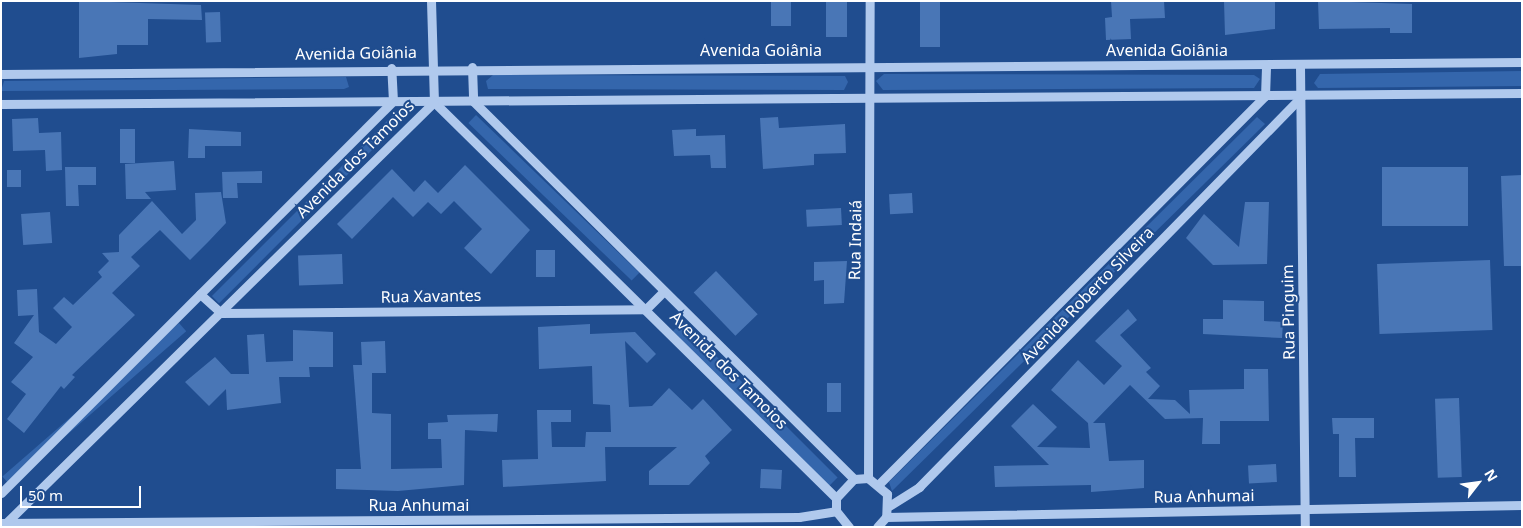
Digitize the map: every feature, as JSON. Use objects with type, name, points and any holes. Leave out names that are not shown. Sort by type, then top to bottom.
[{"type":"street","points":[[431,1],[434,102]]},
{"type":"street","name":"Rua Indaiá","points":[[868,478],[870,1]]},
{"type":"street","name":"Avenida Goiânia","points":[[1,74],[432,67],[870,64],[1300,66],[1522,62]]},
{"type":"street","points":[[1265,96],[1266,66]]},
{"type":"street","name":"Rua Pinguim","points":[[1300,66],[1305,527]]},
{"type":"street","points":[[472,67],[474,101]]},
{"type":"street","points":[[391,68],[393,101]]},
{"type":"street","points":[[1,104],[1301,97],[1522,93]]},
{"type":"street","name":"Avenida Roberto Silveira","points":[[879,484],[1265,96]]},
{"type":"street","name":"Avenida Roberto Silveira","points":[[889,506],[919,488],[1301,97]]},
{"type":"street","name":"Avenida dos Tamoios","points":[[1,493],[393,101]]},
{"type":"street","name":"Avenida dos Tamoios","points":[[474,101],[663,292],[854,479]]},
{"type":"street","name":"Avenida dos Tamoios","points":[[6,524],[434,102],[836,498]]},
{"type":"street","points":[[646,309],[663,292]]},
{"type":"street","points":[[200,294],[221,313]]},
{"type":"street","name":"Rua Xavantes","points":[[221,313],[646,309]]},
{"type":"street","points":[[842,525],[836,511],[836,498],[854,479],[868,478],[879,484],[889,506],[886,517],[878,527]]},
{"type":"street","name":"Rua Anhumai","points":[[886,517],[1522,505]]},
{"type":"street","name":"Rua Anhumai","points":[[6,524],[799,517],[836,511]]},
{"type":"shaded area","points":[[1522,71],[1522,86],[1318,88],[1314,83],[1320,74]]},
{"type":"shaded area","points":[[884,74],[1254,75],[1260,79],[1254,88],[883,90],[876,81]]},
{"type":"shaded area","points":[[493,75],[845,76],[848,82],[844,90],[488,89],[486,81]]},
{"type":"shaded area","points":[[346,77],[349,87],[344,89],[1,91],[4,81]]},
{"type":"shaded area","points":[[400,108],[407,115],[219,303],[212,296]]},
{"type":"shaded area","points":[[476,115],[639,273],[632,281],[468,123]]},
{"type":"shaded area","points":[[1257,117],[1265,124],[892,491],[889,482]]},
{"type":"shaded area","points":[[682,322],[838,478],[828,487],[673,331]]},
{"type":"shaded area","points":[[179,323],[186,331],[10,485],[2,477]]},
{"type":"building","points":[[79,1],[201,5],[202,20],[148,19],[148,45],[117,45],[117,54],[79,58]]},
{"type":"building","points":[[771,1],[791,1],[791,26],[771,26]]},
{"type":"building","points":[[826,1],[847,1],[847,37],[826,37]]},
{"type":"building","points":[[920,1],[940,1],[940,47],[920,47]]},
{"type":"building","points":[[1111,1],[1164,1],[1165,18],[1130,19],[1131,39],[1106,40],[1105,18],[1112,17]]},
{"type":"building","points":[[1224,1],[1275,1],[1275,29],[1225,35]]},
{"type":"building","points":[[1318,1],[1412,4],[1412,33],[1390,33],[1390,28],[1319,29]]},
{"type":"building","points":[[220,12],[221,42],[206,43],[205,13]]},
{"type":"building","points":[[778,117],[779,128],[845,124],[846,153],[814,154],[814,165],[763,169],[760,118]]},
{"type":"building","points":[[38,118],[39,133],[61,132],[62,170],[46,171],[45,150],[13,151],[12,119]]},
{"type":"building","points":[[120,129],[135,129],[135,163],[120,163]]},
{"type":"building","points":[[189,129],[241,132],[241,146],[205,146],[205,158],[188,158]]},
{"type":"building","points":[[696,129],[696,136],[725,135],[726,168],[711,168],[710,155],[674,156],[672,130]]},
{"type":"building","points":[[174,161],[176,190],[145,192],[151,199],[126,199],[125,164]]},
{"type":"building","points":[[465,165],[530,230],[491,274],[464,248],[482,229],[454,201],[441,214],[428,202],[413,217],[393,197],[352,239],[337,224],[392,169],[414,192],[425,180],[438,193]]},
{"type":"building","points":[[65,167],[96,167],[96,185],[78,185],[79,206],[66,206]]},
{"type":"building","points":[[1382,167],[1468,167],[1468,226],[1382,226]]},
{"type":"building","points":[[7,170],[21,170],[21,187],[7,187]]},
{"type":"building","points":[[262,171],[262,183],[237,183],[238,198],[223,198],[222,172]]},
{"type":"building","points":[[1522,175],[1522,266],[1504,266],[1501,176]]},
{"type":"building","points":[[221,192],[226,223],[190,260],[160,230],[131,257],[140,266],[112,293],[135,315],[72,375],[75,377],[64,389],[61,386],[24,433],[7,419],[26,394],[11,382],[33,357],[14,343],[34,315],[18,316],[17,290],[37,289],[39,332],[56,344],[72,327],[53,308],[64,297],[73,305],[102,277],[98,272],[109,261],[102,253],[119,252],[119,235],[152,201],[182,234],[196,220],[195,193]]},
{"type":"building","points":[[912,193],[913,213],[890,214],[889,194]]},
{"type":"building","points":[[1245,202],[1269,202],[1267,264],[1213,265],[1186,238],[1204,214],[1239,247]]},
{"type":"building","points":[[841,208],[842,225],[807,227],[806,210]]},
{"type":"building","points":[[50,212],[52,243],[23,245],[21,214]]},
{"type":"building","points":[[536,250],[555,250],[555,277],[536,277]]},
{"type":"building","points":[[342,254],[343,284],[299,286],[298,256]]},
{"type":"building","points":[[1490,260],[1492,330],[1380,334],[1377,264]]},
{"type":"building","points":[[847,261],[844,303],[824,304],[824,280],[814,281],[814,262]]},
{"type":"building","points":[[716,271],[758,314],[735,336],[694,293]]},
{"type":"building","points":[[1223,300],[1264,301],[1264,321],[1283,322],[1282,338],[1203,334],[1203,319],[1223,319]]},
{"type":"building","points":[[1128,309],[1137,320],[1120,335],[1151,368],[1146,372],[1160,386],[1148,399],[1175,400],[1190,414],[1189,390],[1244,389],[1244,369],[1268,369],[1269,421],[1220,421],[1220,444],[1202,444],[1203,418],[1165,419],[1130,385],[1093,423],[1105,423],[1109,461],[1144,460],[1144,488],[1091,492],[1091,485],[995,487],[994,466],[1049,465],[1011,426],[1033,404],[1057,427],[1037,447],[1090,448],[1088,423],[1051,390],[1078,360],[1104,385],[1122,366],[1095,341]]},
{"type":"building","points":[[590,324],[590,334],[635,332],[656,354],[647,363],[625,341],[629,407],[652,406],[669,388],[692,410],[703,399],[732,430],[705,456],[710,463],[689,485],[649,485],[649,471],[677,447],[605,447],[606,481],[503,487],[502,460],[538,459],[537,410],[571,410],[571,422],[551,422],[552,447],[585,447],[586,432],[611,432],[610,405],[593,404],[592,366],[539,369],[538,327]]},
{"type":"building","points":[[293,330],[333,332],[333,367],[309,367],[310,377],[279,377],[281,403],[227,410],[226,389],[209,406],[185,382],[215,357],[231,374],[249,374],[247,335],[264,334],[266,362],[293,361]]},
{"type":"building","points":[[385,341],[386,373],[372,373],[372,413],[391,414],[391,469],[442,468],[441,439],[428,439],[428,423],[448,422],[447,415],[498,414],[497,432],[465,430],[464,485],[398,491],[336,489],[336,469],[361,469],[353,365],[362,365],[361,342]]},
{"type":"building","points":[[827,383],[841,383],[841,412],[827,412]]},
{"type":"building","points":[[1459,398],[1462,477],[1438,478],[1435,399]]},
{"type":"building","points":[[1332,418],[1374,418],[1374,438],[1355,438],[1356,477],[1339,477],[1339,434],[1333,434]]},
{"type":"building","points":[[1276,464],[1277,482],[1249,483],[1248,465]]},
{"type":"building","points":[[761,469],[782,470],[781,489],[760,488]]}]
